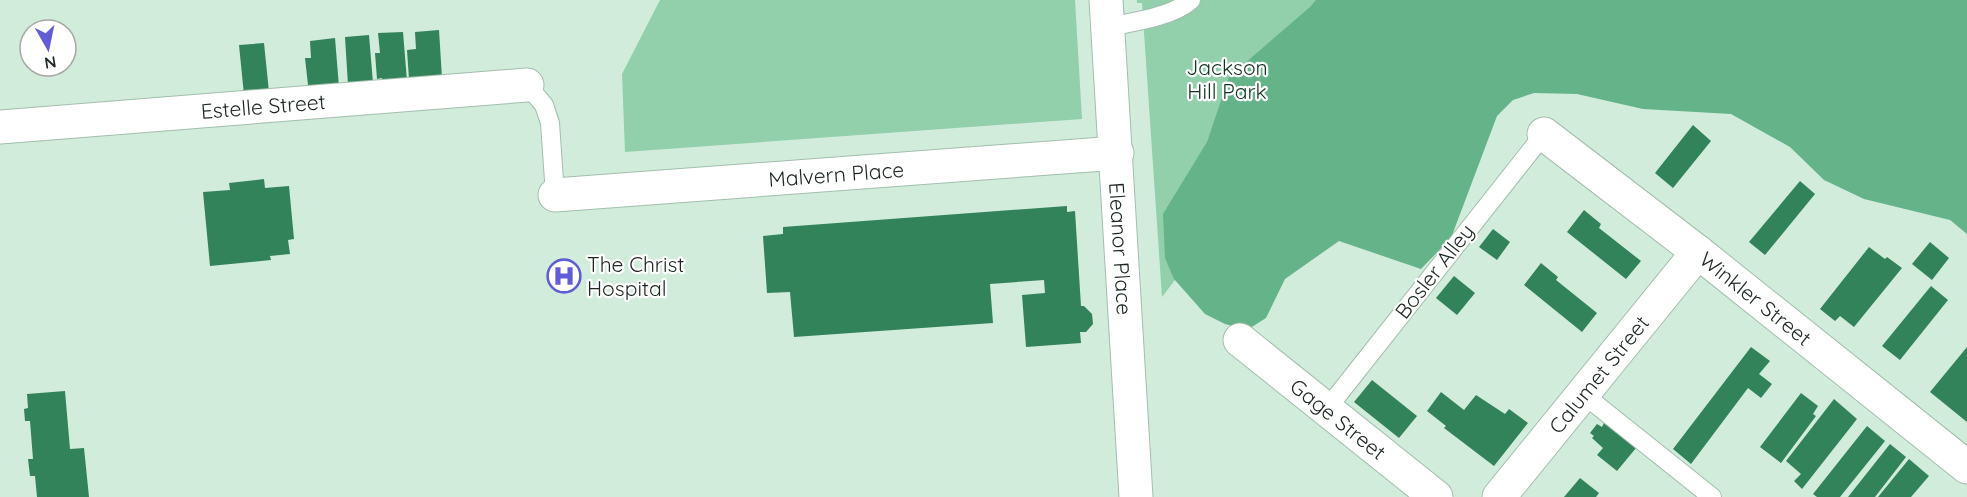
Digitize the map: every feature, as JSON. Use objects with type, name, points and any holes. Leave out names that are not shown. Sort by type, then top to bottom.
[{"type":"street","name":"Eleanor Place","points":[[1107,14],[1136,497]]},
{"type":"street","name":"Estelle Street","points":[[0,127],[527,85]]},
{"type":"street","name":"Winkler Street","points":[[1544,134],[1698,252],[1967,467]]},
{"type":"street","name":"Malvern Place","points":[[555,195],[1117,153]]},
{"type":"street","name":"Calumet Street","points":[[1499,497],[1698,252]]},
{"type":"street","name":"Gage Street","points":[[1240,340],[1436,497]]},
{"type":"lane","points":[[1107,14],[1152,18],[1186,5],[1191,0]]},
{"type":"lane","points":[[527,85],[544,105],[550,123],[555,195]]},
{"type":"lane","name":"Bosler Alley","points":[[1326,410],[1544,134]]},
{"type":"lane","points":[[1583,394],[1712,497]]},
{"type":"green space","points":[[660,0],[1075,0],[1082,119],[625,152],[622,74]]},
{"type":"green space","name":"Jackson Hill Park","points":[[1137,0],[1388,0],[1162,297],[1142,3],[1137,3]]},
{"type":"green space","points":[[1316,0],[1967,0],[1967,234],[1950,220],[1864,199],[1824,180],[1790,147],[1731,114],[1643,109],[1577,94],[1534,93],[1513,100],[1497,116],[1451,238],[1421,269],[1339,241],[1285,279],[1266,318],[1247,330],[1225,324],[1205,314],[1174,279],[1165,258],[1163,214],[1207,142],[1229,77]]},
{"type":"building","points":[[439,30],[442,78],[409,79],[407,50],[416,49],[415,32]]},
{"type":"building","points":[[403,32],[407,81],[383,83],[382,78],[377,79],[375,53],[380,53],[378,33]]},
{"type":"building","points":[[369,35],[373,83],[348,85],[345,37]]},
{"type":"building","points":[[335,38],[339,87],[313,89],[312,85],[308,85],[305,58],[311,58],[310,41]]},
{"type":"building","points":[[264,43],[269,92],[244,95],[239,45]]},
{"type":"building","points":[[1693,125],[1711,141],[1673,188],[1655,173]]},
{"type":"building","points":[[264,179],[265,188],[289,186],[294,239],[288,240],[290,254],[270,256],[271,260],[210,266],[203,192],[230,190],[229,183]]},
{"type":"building","points":[[1800,181],[1815,194],[1765,255],[1749,242]]},
{"type":"building","points":[[1067,206],[1067,212],[1075,211],[1081,306],[1092,314],[1093,324],[1086,332],[1080,332],[1081,343],[1026,347],[1022,295],[1045,293],[1044,280],[990,284],[993,323],[794,337],[790,292],[767,293],[763,236],[783,234],[783,227]]},
{"type":"building","points":[[1584,210],[1601,224],[1599,228],[1641,261],[1626,279],[1567,232]]},
{"type":"building","points":[[1493,229],[1510,242],[1497,260],[1479,247]]},
{"type":"building","points":[[1930,242],[1949,258],[1932,280],[1912,264]]},
{"type":"building","points":[[1869,247],[1902,268],[1854,327],[1840,316],[1835,321],[1820,309]]},
{"type":"building","points":[[1541,263],[1558,277],[1556,280],[1597,313],[1582,332],[1524,285]]},
{"type":"building","points":[[1454,276],[1475,293],[1457,315],[1436,298]]},
{"type":"building","points":[[1931,286],[1948,300],[1900,360],[1882,346]]},
{"type":"building","points":[[1751,347],[1770,361],[1759,374],[1772,384],[1761,398],[1748,388],[1691,464],[1673,449]]},
{"type":"building","points":[[1967,347],[1967,422],[1930,392]]},
{"type":"building","points":[[1372,380],[1417,416],[1399,438],[1354,402]]},
{"type":"building","points":[[65,391],[70,449],[84,448],[89,497],[37,497],[35,476],[30,476],[28,459],[33,459],[30,421],[25,421],[24,409],[28,408],[27,394]]},
{"type":"building","points":[[1441,392],[1464,410],[1476,395],[1505,414],[1509,409],[1528,423],[1494,466],[1444,428],[1446,426],[1427,411]]},
{"type":"building","points":[[1801,393],[1818,406],[1813,414],[1816,416],[1781,463],[1760,447]]},
{"type":"building","points":[[1834,399],[1857,419],[1802,489],[1794,481],[1801,474],[1786,461]]},
{"type":"building","points":[[1604,423],[1636,448],[1617,471],[1597,455],[1603,448],[1590,433],[1597,424],[1602,427]]},
{"type":"building","points":[[1867,426],[1885,441],[1840,497],[1817,497],[1813,494]]},
{"type":"building","points":[[1890,444],[1906,457],[1875,497],[1848,497]]},
{"type":"building","points":[[1909,459],[1929,476],[1911,497],[1878,497]]},
{"type":"building","points":[[1580,478],[1599,493],[1596,497],[1564,497]]},
{"type":"place","name":"The Christ Hospital","points":[[564,276]]}]
